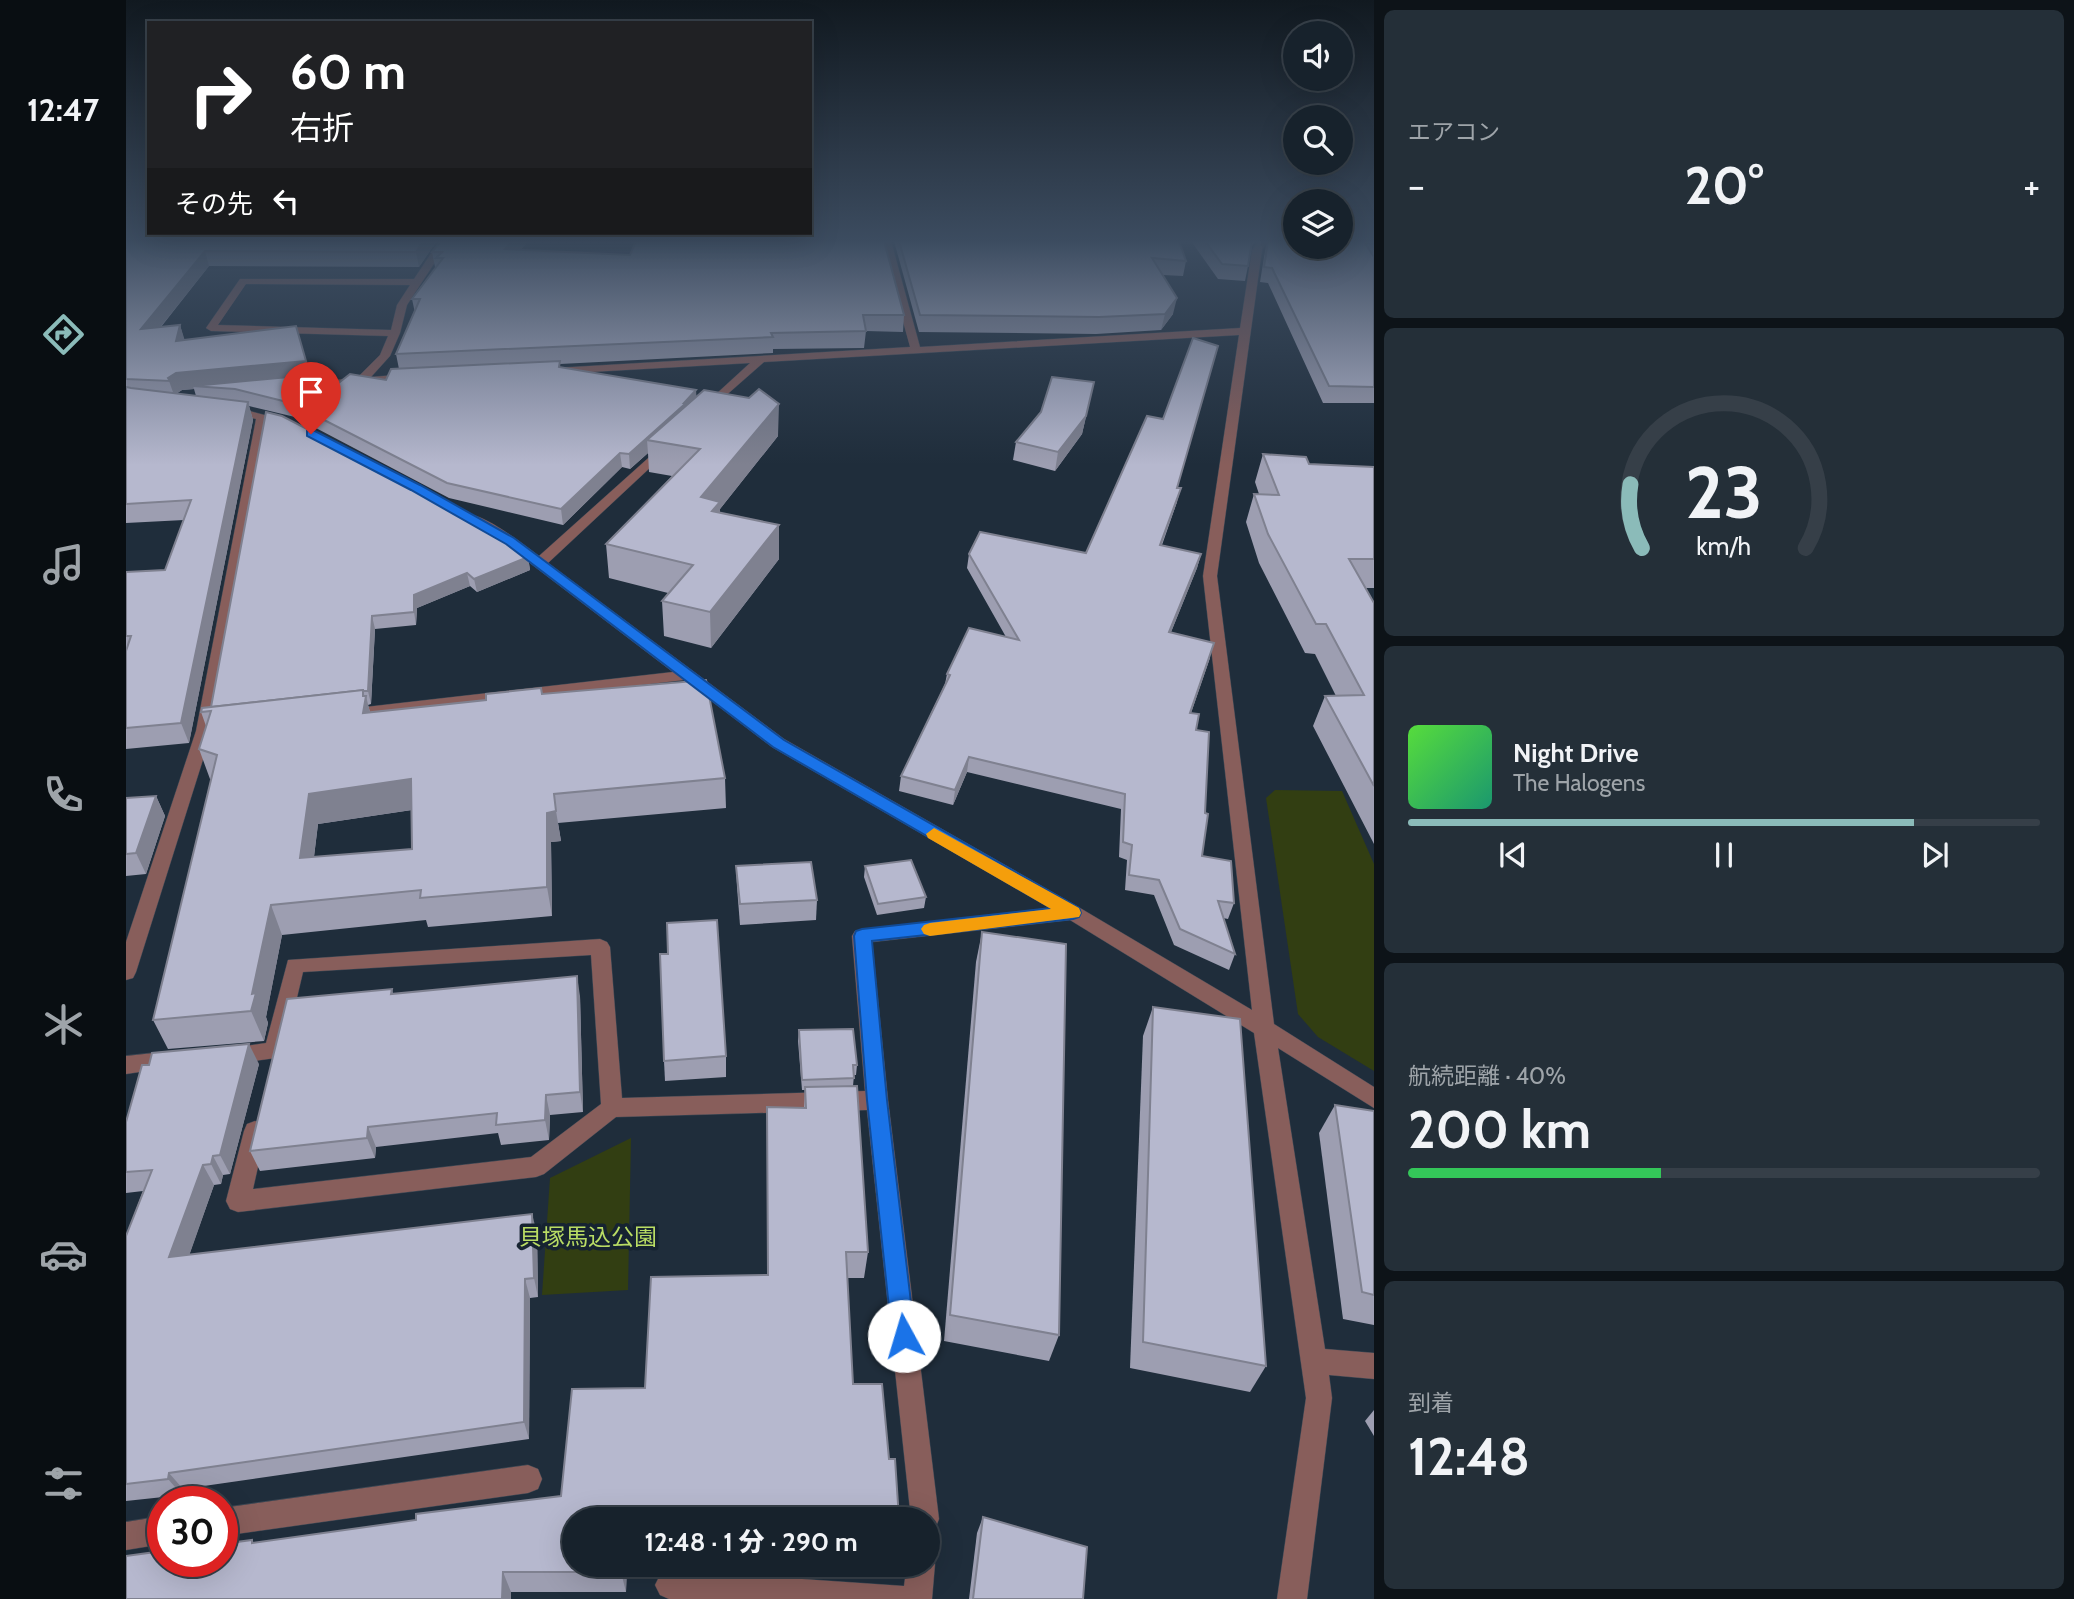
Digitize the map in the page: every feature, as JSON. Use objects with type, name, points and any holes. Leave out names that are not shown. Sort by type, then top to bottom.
[{"type":"street","points":[[219,316],[211,328],[395,333]]},
{"type":"street","points":[[362,379],[385,356],[399,316]]},
{"type":"street","points":[[906,316],[916,351]]},
{"type":"street","points":[[1249,316],[1210,576],[1264,1028],[1319,1398],[1292,1599]]},
{"type":"street","points":[[538,372],[1247,331]]},
{"type":"street","points":[[700,415],[760,360]]},
{"type":"street","points":[[277,388],[362,379],[416,377]]},
{"type":"street","points":[[214,408],[261,416],[301,429]]},
{"type":"street","points":[[126,972],[211,730],[261,416]]},
{"type":"street","points":[[538,563],[680,434]]},
{"type":"street","points":[[451,508],[510,541],[779,743],[1073,913],[1264,1028],[1374,1099]]},
{"type":"street","points":[[328,716],[685,675]]},
{"type":"street","points":[[924,1507],[877,1100],[862,936],[1073,913]]},
{"type":"street","points":[[269,1076],[295,965],[600,947],[612,1108]]},
{"type":"street","points":[[126,1065],[275,1051]]},
{"type":"street","points":[[260,1113],[238,1201],[536,1167],[612,1108],[877,1100]]},
{"type":"street","points":[[1313,1361],[1374,1366]]},
{"type":"street","points":[[238,1520],[528,1479]]},
{"type":"street","points":[[126,1536],[147,1533]]},
{"type":"street","points":[[917,1599],[920,1577]]},
{"type":"street","points":[[670,1585],[900,1599]]},
{"type":"green space","points":[[1275,790],[1342,791],[1374,864],[1374,1071],[1318,1037],[1298,1014],[1266,798]]},
{"type":"green space","name":"貝塚馬込公園","points":[[631,1138],[628,1290],[542,1295],[550,1178]]},
{"type":"building","points":[[126,316],[152,316],[141,329],[180,325],[176,341],[296,326],[306,361],[176,373],[168,378],[170,381],[126,379]]},
{"type":"building","points":[[413,316],[863,316],[866,331],[771,333],[773,337],[396,354]]},
{"type":"building","points":[[975,316],[1129,316],[1099,317]]},
{"type":"building","points":[[1295,316],[1374,316],[1374,387],[1329,386]]},
{"type":"building","points":[[1193,338],[1218,346],[1177,488],[1181,488],[1160,545],[1201,554],[1169,632],[1214,643],[1190,713],[1199,714],[1196,730],[1209,732],[1205,813],[1208,814],[1202,856],[1231,861],[1234,903],[1218,901],[1235,954],[1180,929],[1159,880],[1129,875],[1132,845],[1123,842],[1125,794],[969,757],[955,790],[901,776],[950,675],[947,674],[969,628],[1019,640],[969,554],[980,532],[1086,553],[1147,416],[1163,419]]},
{"type":"building","points":[[560,361],[559,367],[696,390],[686,403],[629,454],[620,453],[561,509],[447,483],[291,403],[235,389],[193,386],[310,375],[317,400],[350,374],[386,380],[391,369]]},
{"type":"building","points":[[1052,377],[1094,382],[1086,416],[1058,452],[1016,442],[1041,412]]},
{"type":"building","points":[[126,387],[248,402],[181,723],[126,728],[126,651],[131,636],[126,636],[126,572],[165,570],[191,500],[126,504]]},
{"type":"building","points":[[759,389],[779,404],[701,497],[720,502],[712,511],[779,525],[710,612],[662,601],[693,565],[606,544],[700,449],[647,440],[704,390],[749,398]]},
{"type":"building","points":[[266,412],[282,416],[406,480],[466,514],[528,557],[474,579],[467,573],[414,595],[414,612],[372,616],[368,691],[211,707]]},
{"type":"building","points":[[1263,454],[1306,457],[1309,464],[1374,467],[1374,559],[1349,559],[1374,603],[1374,786],[1325,696],[1364,695],[1326,624],[1316,624],[1268,534],[1254,494],[1279,495]]},
{"type":"building","points":[[706,680],[725,778],[554,794],[556,811],[547,813],[547,887],[420,898],[421,890],[271,905],[252,994],[256,993],[251,1011],[153,1020],[217,755],[199,749],[211,711],[201,712],[202,708],[363,690],[363,696],[366,696],[363,713],[486,700],[486,694],[541,688],[542,694]],"holes":[[[411,779],[412,849],[300,858],[309,794]]]},
{"type":"building","points":[[156,796],[136,853],[126,854],[126,798]]},
{"type":"building","points":[[911,860],[926,897],[878,904],[865,866]]},
{"type":"building","points":[[811,862],[817,900],[740,904],[736,866]]},
{"type":"building","points":[[717,920],[726,1056],[664,1061],[660,954],[668,954],[667,923]]},
{"type":"building","points":[[982,932],[1066,944],[1059,1335],[950,1315]]},
{"type":"building","points":[[577,976],[580,1092],[546,1095],[545,1120],[496,1125],[497,1113],[368,1127],[367,1138],[250,1151],[287,999],[392,989],[391,994]]},
{"type":"building","points":[[1153,1007],[1240,1019],[1266,1366],[1143,1342]]},
{"type":"building","points":[[853,1029],[857,1065],[853,1065],[854,1078],[802,1080],[799,1030]]},
{"type":"building","points":[[249,1044],[220,1155],[213,1156],[211,1164],[203,1165],[169,1257],[532,1214],[534,1278],[525,1279],[524,1422],[169,1473],[168,1479],[126,1484],[126,1236],[152,1170],[126,1172],[126,1122],[142,1065],[149,1065],[152,1053]]},
{"type":"building","points":[[857,1086],[868,1252],[846,1252],[853,1384],[882,1384],[889,1459],[895,1459],[898,1507],[562,1507],[562,1572],[503,1572],[502,1599],[126,1599],[126,1556],[147,1553],[147,1577],[238,1577],[238,1542],[252,1540],[252,1543],[416,1520],[416,1514],[561,1496],[572,1389],[645,1388],[651,1277],[768,1275],[767,1107],[806,1108],[805,1087]]},
{"type":"building","points":[[1335,1105],[1374,1111],[1374,1295],[1362,1292]]},
{"type":"building","points":[[983,1517],[1087,1547],[1083,1599],[973,1599]]},
{"type":"slow traffic","points":[[930,929],[1073,913],[934,834]]},
{"type":"route","points":[[311,434],[415,487],[510,541],[779,743],[1073,913],[862,936],[877,1100],[904,1336]]}]
